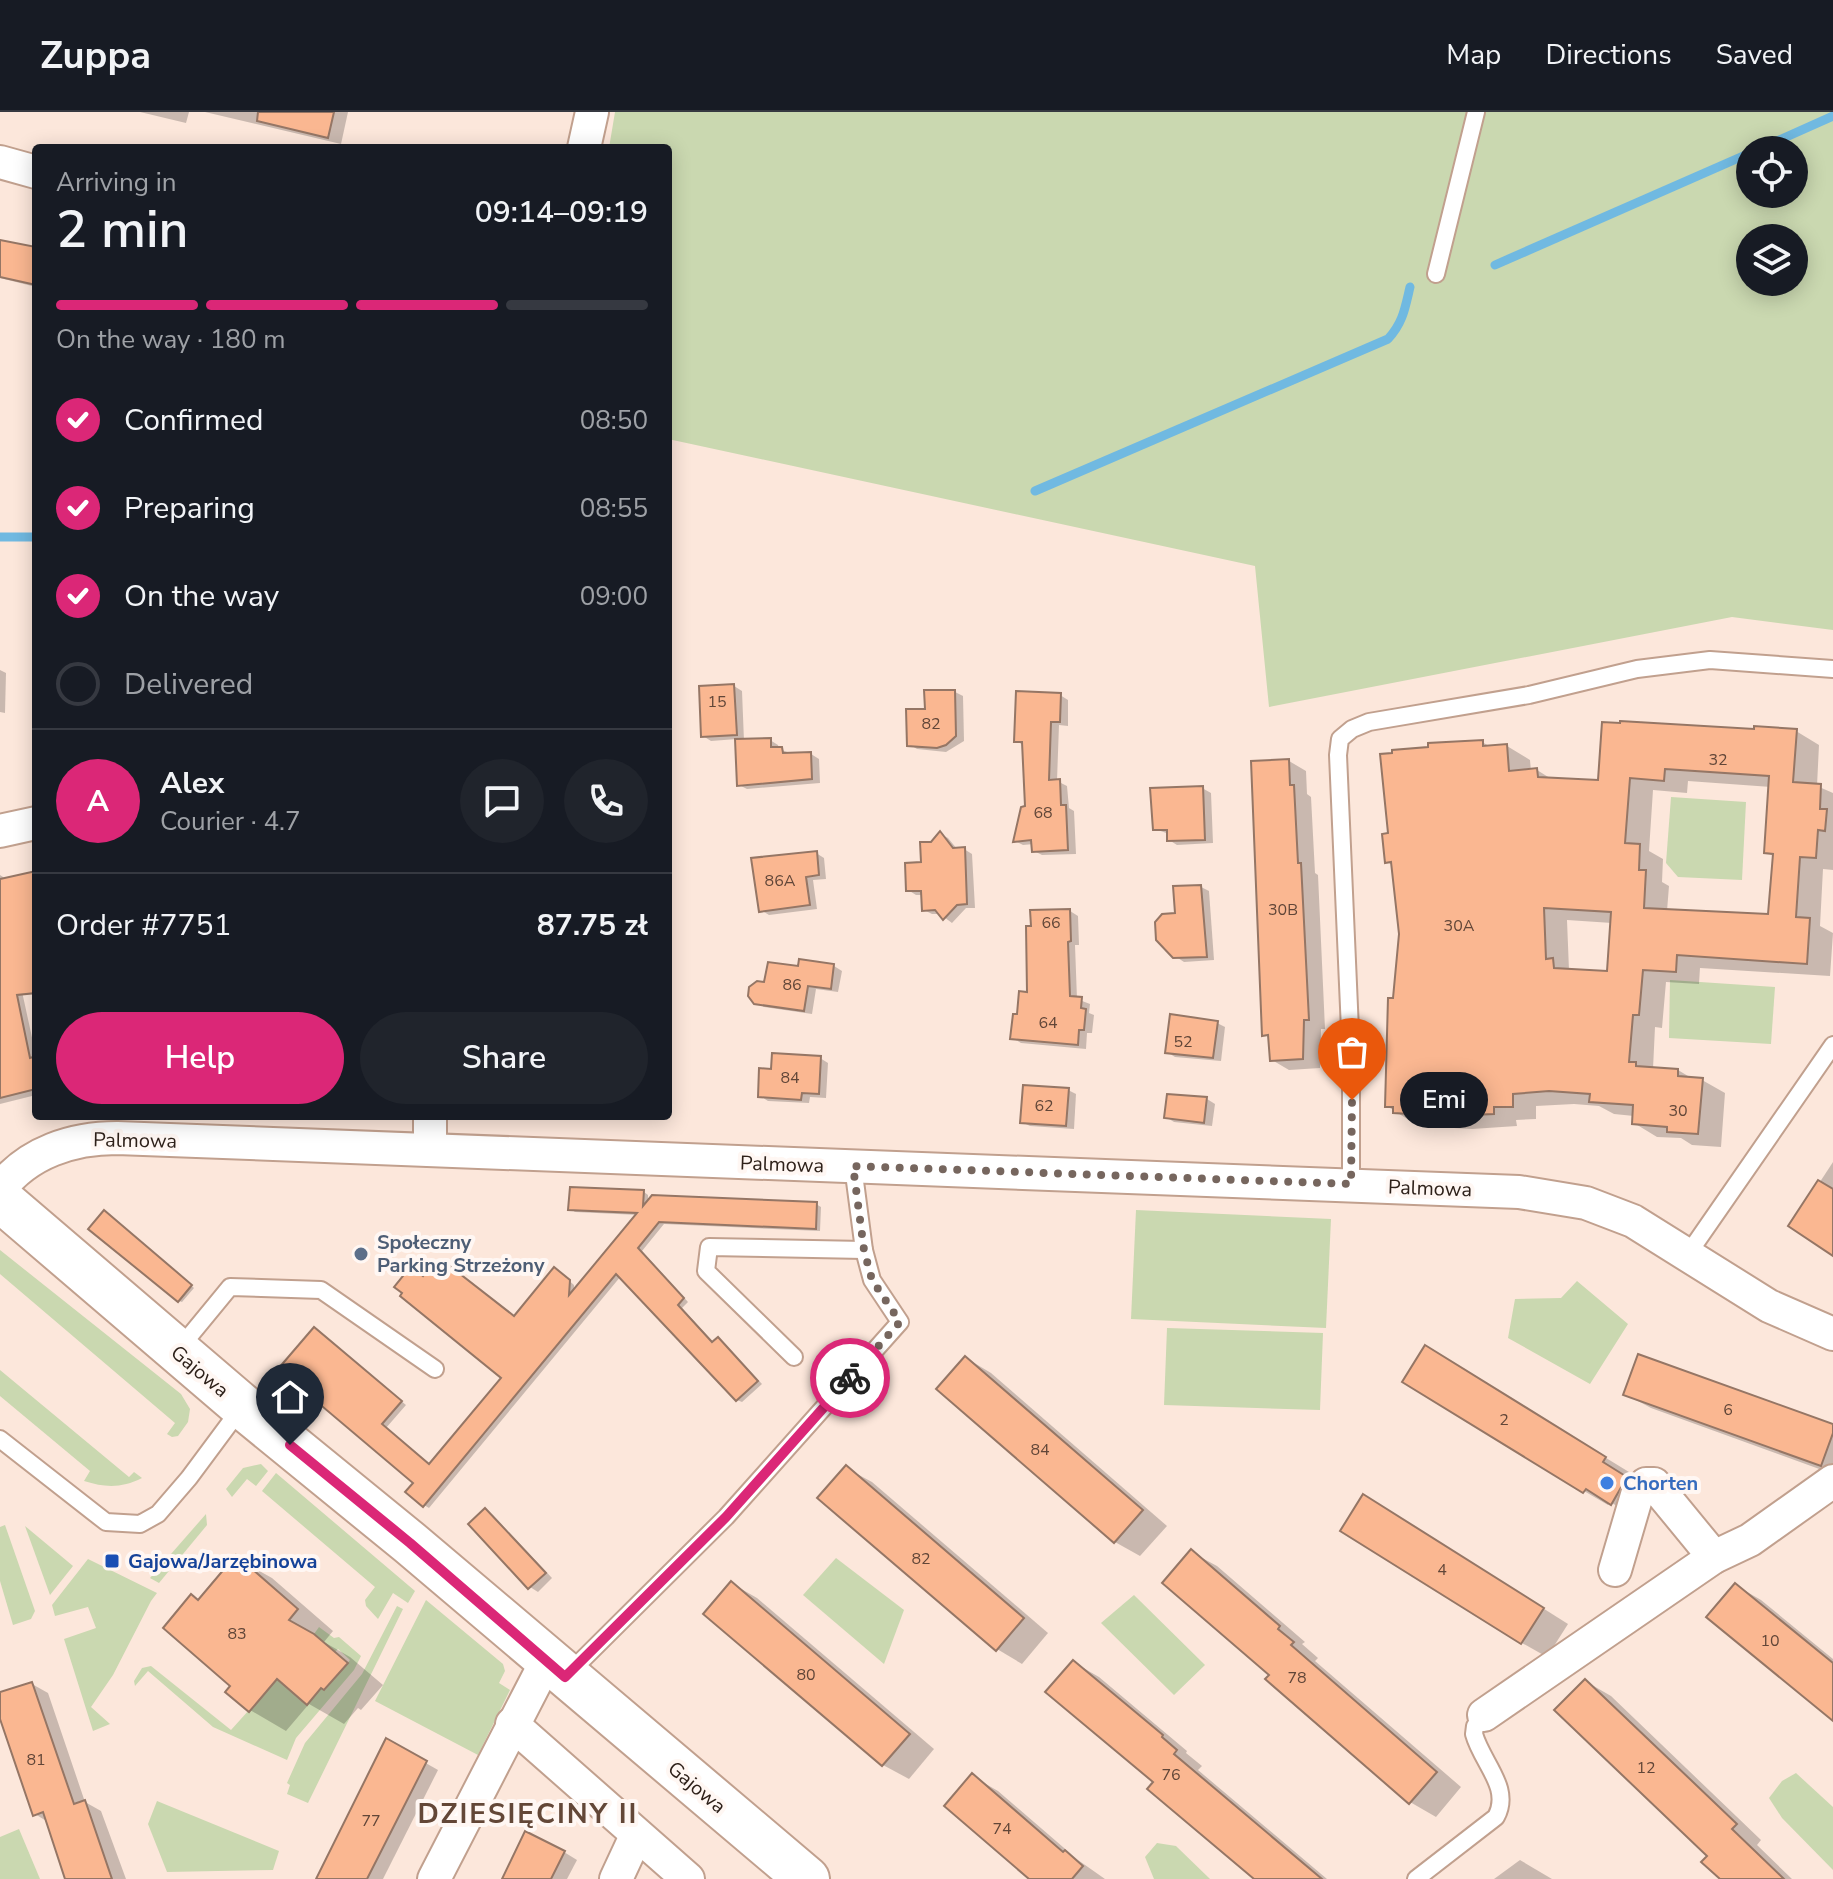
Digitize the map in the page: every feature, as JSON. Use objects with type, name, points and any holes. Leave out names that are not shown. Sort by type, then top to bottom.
[{"type":"street","points":[[585,144],[592,112]]},
{"type":"street","points":[[0,162],[32,171]]},
{"type":"street","points":[[0,831],[32,824]]},
{"type":"street","points":[[430,1120],[430,1150]]},
{"type":"street","name":"Palmowa","points":[[0,1189],[22,1168],[49,1151],[90,1139],[1519,1192],[1586,1203],[1633,1221],[1769,1306],[1833,1334]]},
{"type":"street","name":"Gajowa","points":[[0,1199],[177,1352],[807,1879]]},
{"type":"street","points":[[1484,1715],[1714,1557],[1750,1540],[1833,1481]]},
{"type":"street","points":[[1615,1570],[1637,1495],[1646,1484],[1654,1484],[1714,1557]]},
{"type":"street","points":[[434,1879],[512,1724],[556,1668]]},
{"type":"street","points":[[512,1724],[688,1879]]},
{"type":"street","points":[[616,1879],[636,1836]]},
{"type":"lane","points":[[1436,274],[1476,112]]},
{"type":"lane","points":[[1351,1184],[1352,1067],[1338,755],[1340,739],[1352,729],[1369,722],[1529,695],[1637,669],[1710,660],[1833,669]]},
{"type":"lane","points":[[1688,1254],[1833,1045]]},
{"type":"lane","points":[[556,1668],[726,1517],[900,1322],[872,1280],[864,1250],[853,1166]]},
{"type":"lane","points":[[794,1357],[706,1271],[709,1247],[864,1250]]},
{"type":"lane","points":[[177,1352],[230,1287],[321,1290],[435,1369]]},
{"type":"lane","points":[[0,1439],[106,1522],[140,1524],[158,1514],[242,1406]]},
{"type":"lane","points":[[1416,1879],[1496,1817],[1501,1808],[1501,1791],[1474,1734],[1475,1726],[1484,1715]]},
{"type":"green space","points":[[615,112],[1833,112],[1833,630],[1732,617],[1269,707],[1255,566],[672,440],[672,144],[610,144]]},
{"type":"green space","points":[[1671,797],[1746,802],[1742,880],[1678,877],[1666,863]]},
{"type":"green space","points":[[1670,980],[1775,987],[1771,1044],[1669,1038]]},
{"type":"green space","points":[[1136,1210],[1331,1219],[1326,1328],[1131,1319]]},
{"type":"green space","points":[[0,1250],[181,1394],[190,1409],[188,1422],[178,1436],[167,1434],[175,1423],[0,1274]]},
{"type":"green space","points":[[1577,1281],[1628,1324],[1590,1384],[1508,1338],[1515,1299],[1561,1298]]},
{"type":"green space","points":[[1167,1328],[1323,1333],[1320,1410],[1164,1405]]},
{"type":"green space","points":[[0,1370],[129,1477],[134,1472],[142,1478],[114,1486],[84,1481],[90,1471],[0,1396]]},
{"type":"green space","points":[[261,1464],[268,1471],[256,1486],[247,1479],[232,1497],[226,1489],[243,1468]]},
{"type":"green space","points":[[276,1473],[415,1591],[408,1603],[393,1593],[378,1619],[366,1606],[365,1600],[375,1587],[262,1491]]},
{"type":"green space","points":[[206,1514],[207,1525],[159,1583],[150,1578]]},
{"type":"green space","points":[[5,1525],[35,1611],[31,1619],[13,1625],[0,1581],[0,1527]]},
{"type":"green space","points":[[25,1526],[73,1566],[50,1595]]},
{"type":"green space","points":[[836,1558],[904,1610],[884,1664],[803,1595]]},
{"type":"green space","points":[[88,1559],[157,1593],[113,1675],[91,1707],[110,1724],[93,1731],[64,1639],[96,1628],[88,1607],[55,1616],[52,1605]]},
{"type":"green space","points":[[1134,1595],[1205,1665],[1174,1695],[1101,1623]]},
{"type":"green space","points":[[426,1600],[503,1664],[505,1671],[499,1683],[510,1690],[478,1755],[375,1701]]},
{"type":"green space","points":[[397,1606],[403,1609],[308,1803],[287,1794],[290,1785],[287,1783],[305,1743],[362,1674]]},
{"type":"green space","points":[[319,1627],[334,1638],[339,1637],[361,1656],[354,1670],[296,1738],[287,1760],[213,1727],[148,1671],[135,1686],[134,1681],[142,1668],[151,1666],[231,1730],[277,1679],[307,1705],[321,1688],[325,1690],[350,1660],[314,1634]]},
{"type":"green space","points":[[1796,1773],[1833,1807],[1833,1870],[1782,1818],[1769,1798],[1782,1781]]},
{"type":"green space","points":[[157,1801],[279,1851],[273,1870],[167,1872],[148,1824]]},
{"type":"green space","points":[[19,1829],[40,1879],[0,1879],[0,1837]]},
{"type":"green space","points":[[1157,1843],[1176,1846],[1210,1879],[1154,1879],[1145,1857]]},
{"type":"building","points":[[258,112],[334,112],[328,138],[257,121]]},
{"type":"building","points":[[0,240],[32,246],[32,284],[0,277]]},
{"type":"building","points":[[734,684],[737,735],[701,737],[699,686]]},
{"type":"building","points":[[924,690],[955,690],[956,736],[937,748],[907,746],[906,709],[925,709]]},
{"type":"building","points":[[1016,691],[1061,693],[1060,722],[1051,722],[1049,780],[1060,779],[1061,805],[1066,805],[1068,850],[1032,852],[1031,840],[1013,842],[1021,807],[1025,806],[1022,742],[1014,742]]},
{"type":"building","points":[[1602,722],[1797,729],[1793,782],[1821,784],[1820,809],[1827,809],[1825,831],[1818,830],[1816,858],[1800,857],[1796,917],[1810,918],[1807,964],[1677,955],[1676,972],[1643,970],[1639,1015],[1633,1015],[1629,1062],[1636,1062],[1636,1066],[1678,1069],[1678,1076],[1703,1078],[1698,1134],[1667,1132],[1667,1127],[1632,1124],[1633,1105],[1589,1102],[1590,1094],[1549,1091],[1513,1094],[1513,1107],[1494,1107],[1494,1114],[1447,1116],[1393,1113],[1393,1107],[1385,1107],[1388,998],[1393,998],[1399,934],[1391,862],[1385,863],[1382,834],[1388,833],[1380,754],[1428,747],[1428,743],[1483,740],[1483,746],[1507,744],[1509,771],[1537,768],[1538,777],[1598,780]],"holes":[[[1665,769],[1769,776],[1764,853],[1773,854],[1768,914],[1644,908],[1646,870],[1639,870],[1640,844],[1625,843],[1630,778],[1664,781]],[[1544,908],[1611,912],[1607,971],[1554,968],[1553,958],[1546,959]]]},
{"type":"building","points":[[771,738],[771,747],[782,747],[783,753],[811,752],[812,779],[737,786],[735,739]]},
{"type":"building","points":[[1289,759],[1290,785],[1294,785],[1298,863],[1301,863],[1309,1020],[1304,1020],[1303,1059],[1270,1061],[1268,1035],[1262,1036],[1251,761]]},
{"type":"building","points":[[1203,786],[1205,840],[1167,841],[1167,830],[1153,830],[1150,788]]},
{"type":"building","points":[[940,831],[953,848],[965,847],[967,904],[957,905],[943,920],[935,910],[922,911],[921,891],[906,891],[905,863],[921,862],[920,842],[931,842]]},
{"type":"building","points":[[817,851],[819,875],[806,877],[810,905],[759,912],[751,858]]},
{"type":"building","points":[[32,872],[32,993],[17,995],[32,1057],[32,1090],[0,1098],[0,879]]},
{"type":"building","points":[[1201,885],[1207,957],[1173,958],[1156,940],[1155,922],[1162,914],[1175,913],[1173,886]]},
{"type":"building","points":[[1070,909],[1070,996],[1082,997],[1081,1008],[1086,1009],[1084,1030],[1079,1030],[1078,1045],[1010,1039],[1019,991],[1027,992],[1026,926],[1031,926],[1030,910]]},
{"type":"building","points":[[799,959],[834,964],[831,989],[808,986],[804,1011],[754,1004],[748,996],[749,987],[757,981],[764,982],[768,962],[798,966]]},
{"type":"building","points":[[1170,1014],[1218,1021],[1213,1058],[1165,1053]]},
{"type":"building","points":[[772,1053],[821,1056],[819,1094],[802,1093],[801,1100],[758,1097],[759,1068],[771,1069]]},
{"type":"building","points":[[1023,1085],[1069,1088],[1066,1126],[1020,1123]]},
{"type":"building","points":[[1167,1094],[1207,1097],[1204,1123],[1164,1118]]},
{"type":"building","points":[[1818,1180],[1833,1189],[1833,1256],[1788,1226]]},
{"type":"building","points":[[570,1187],[644,1190],[643,1206],[652,1195],[817,1202],[816,1229],[659,1222],[638,1248],[684,1298],[678,1305],[712,1342],[718,1337],[758,1381],[736,1401],[616,1274],[423,1507],[405,1492],[413,1483],[278,1369],[314,1327],[402,1401],[382,1424],[429,1464],[501,1378],[400,1296],[402,1293],[394,1287],[411,1266],[423,1276],[434,1263],[441,1269],[446,1263],[514,1316],[554,1267],[570,1280],[569,1295],[637,1213],[568,1210]]},
{"type":"building","points":[[104,1210],[192,1285],[178,1302],[88,1229]]},
{"type":"building","points":[[1425,1345],[1606,1457],[1603,1462],[1627,1477],[1611,1505],[1586,1489],[1583,1493],[1402,1382]]},
{"type":"building","points":[[1638,1354],[1833,1424],[1833,1433],[1821,1466],[1623,1395]]},
{"type":"building","points":[[965,1356],[1143,1510],[1114,1543],[936,1389]]},
{"type":"building","points":[[846,1465],[1024,1618],[996,1651],[817,1498]]},
{"type":"building","points":[[1363,1494],[1544,1608],[1521,1644],[1340,1531]]},
{"type":"building","points":[[485,1508],[546,1573],[528,1589],[468,1524]]},
{"type":"building","points":[[1191,1549],[1280,1626],[1278,1629],[1294,1642],[1291,1645],[1437,1772],[1409,1804],[1265,1679],[1269,1675],[1162,1583]]},
{"type":"building","points":[[236,1555],[298,1609],[289,1620],[314,1634],[348,1663],[307,1705],[277,1679],[249,1712],[225,1692],[230,1686],[163,1628],[191,1594],[198,1600]]},
{"type":"building","points":[[731,1581],[910,1734],[882,1766],[703,1614]]},
{"type":"building","points":[[1735,1583],[1833,1663],[1833,1721],[1706,1617]]},
{"type":"building","points":[[1073,1660],[1163,1735],[1177,1750],[1174,1754],[1322,1879],[1254,1879],[1147,1789],[1153,1782],[1045,1692]]},
{"type":"building","points":[[1585,1679],[1737,1824],[1732,1829],[1784,1879],[1720,1879],[1701,1862],[1707,1856],[1554,1710]]},
{"type":"building","points":[[32,1682],[74,1804],[85,1800],[112,1879],[65,1879],[43,1812],[33,1816],[0,1719],[0,1692]]},
{"type":"building","points":[[386,1738],[427,1761],[367,1879],[316,1879]]},
{"type":"building","points":[[972,1773],[1083,1866],[1072,1879],[1029,1879],[944,1806]]},
{"type":"building","points":[[525,1831],[565,1851],[551,1879],[502,1879]]},
{"type":"waterway","points":[[1788,136],[1833,116]]},
{"type":"waterway","points":[[1495,265],[1736,159]]},
{"type":"waterway","points":[[1035,491],[1388,339],[1400,321],[1410,287]]},
{"type":"waterway","points":[[0,537],[32,537]]},
{"type":"way so far","points":[[850,1378],[900,1322],[872,1280],[864,1250],[853,1166],[1351,1184],[1352,1100]]},
{"type":"place","name":"Emi","points":[[1352,1100]]},
{"type":"place","name":"Społeczny Parking Strzeżony","points":[[361,1254]]},
{"type":"place","name":"Chorten","points":[[1607,1483]]},
{"type":"place","name":"Gajowa/Jarzębinowa","points":[[112,1561]]},
{"type":"district","name":"DZIESIĘCINY II","points":[[528,1813]]},
{"type":"route","points":[[290,1445],[410,1543],[565,1677],[726,1517],[850,1378]]}]
